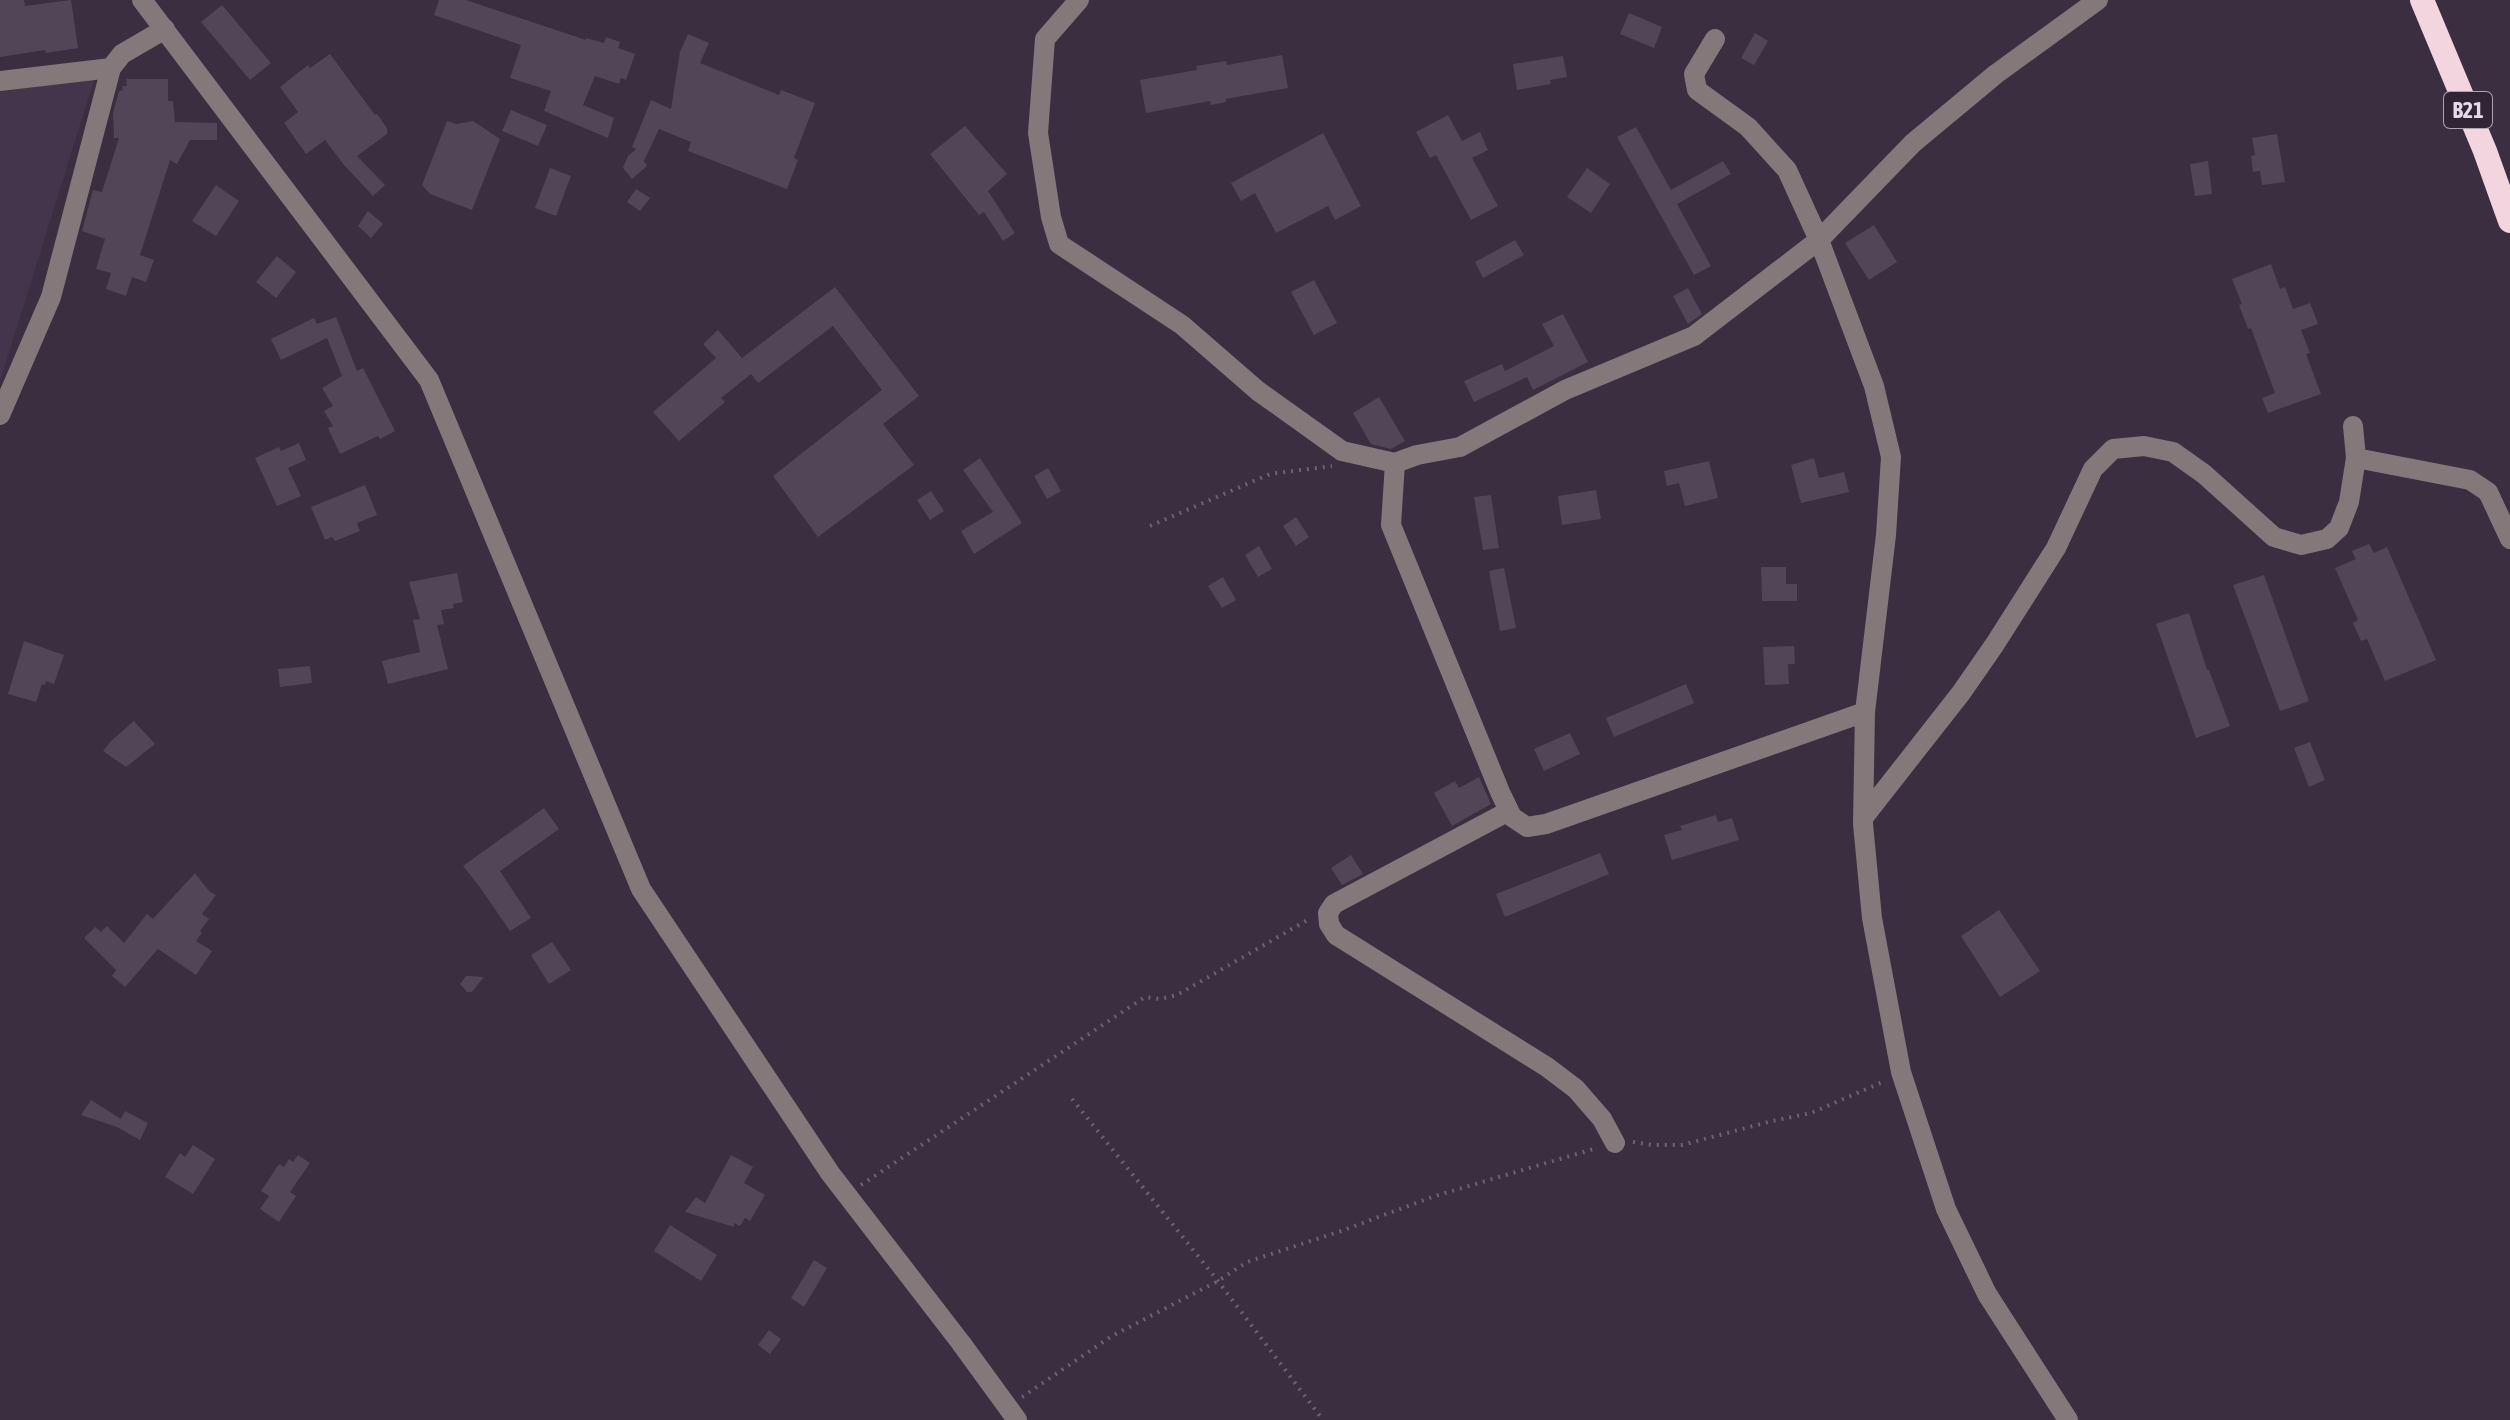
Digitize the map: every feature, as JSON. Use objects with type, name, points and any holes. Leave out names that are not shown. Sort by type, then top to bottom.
[{"type":"highway","name":"B21","points":[[2422,0],[2485,151],[2510,221]]},
{"type":"street","points":[[142,0],[429,380],[641,889],[830,1173],[1012,1413]]},
{"type":"street","points":[[1079,0],[1045,39],[1038,133],[1051,217],[1059,244],[1182,325],[1258,391],[1342,451],[1395,463],[1417,455],[1460,447],[1565,390],[1694,336],[1819,240],[1913,143],[1996,74],[2098,0]]},
{"type":"street","points":[[0,415],[51,297],[111,68],[122,54],[165,29]]},
{"type":"street","points":[[1715,39],[1694,74],[1697,90],[1748,127],[1787,170],[1819,240],[1874,386],[1891,457],[1886,535],[1865,712],[1863,818],[1872,918],[1901,1072],[1946,1209],[1959,1238],[1987,1294],[2068,1420]]},
{"type":"street","points":[[0,81],[111,68]]},
{"type":"street","points":[[1863,818],[1961,693],[1995,644],[2056,548],[2093,469],[2113,449],[2144,446],[2173,452],[2204,474],[2274,537],[2301,545],[2327,539],[2339,528],[2349,502],[2356,458],[2353,426]]},
{"type":"street","points":[[2356,458],[2470,480],[2488,492],[2510,539]]},
{"type":"street","points":[[1395,463],[1391,525],[1509,811],[1512,817],[1527,827],[1546,824],[1865,712]]},
{"type":"street","points":[[1509,811],[1334,904],[1328,913],[1329,924],[1336,935],[1515,1045],[1576,1089],[1602,1119],[1615,1143]]},
{"type":"path","points":[[1150,526],[1270,474],[1320,469],[1356,455]]},
{"type":"path","points":[[847,1194],[1145,997],[1160,999],[1177,995],[1314,916],[1328,913]]},
{"type":"path","points":[[1012,1413],[1112,1336],[1218,1281],[1247,1262],[1435,1196],[1615,1143],[1682,1145],[1811,1113],[1859,1094],[1901,1072]]},
{"type":"path","points":[[1072,1099],[1218,1281],[1323,1420]]},
{"type":"shaded area","points":[[95,77],[1,378],[0,379],[0,92]]},
{"type":"building","points":[[0,0],[24,0],[25,6],[71,0],[78,48],[0,57]]},
{"type":"building","points":[[439,0],[466,0],[586,40],[604,43],[606,37],[620,42],[618,48],[635,54],[626,80],[621,78],[619,84],[595,76],[583,105],[614,118],[608,138],[544,111],[551,91],[510,78],[521,45],[434,15]]},
{"type":"building","points":[[222,5],[271,63],[250,80],[201,22]]},
{"type":"building","points":[[1629,13],[1662,27],[1654,48],[1620,34]]},
{"type":"building","points":[[1755,33],[1768,41],[1754,65],[1741,58]]},
{"type":"building","points":[[688,34],[709,43],[700,63],[779,95],[781,90],[815,103],[794,158],[798,160],[787,189],[688,151],[691,142],[659,129],[644,161],[647,166],[632,179],[623,168],[628,156],[636,149],[632,147],[651,100],[671,109],[680,52]]},
{"type":"building","points":[[330,54],[387,128],[387,134],[357,156],[385,185],[373,196],[325,140],[306,154],[284,123],[298,112],[280,87],[308,65],[310,68]]},
{"type":"building","points":[[1282,55],[1288,88],[1226,99],[1226,102],[1211,105],[1210,101],[1146,113],[1140,80],[1197,70],[1196,66],[1226,61],[1227,65]]},
{"type":"building","points":[[1563,56],[1567,77],[1550,80],[1551,84],[1517,90],[1513,64]]},
{"type":"building","points":[[126,79],[168,79],[168,101],[173,101],[175,122],[217,123],[217,140],[190,140],[177,164],[170,160],[140,255],[154,260],[146,282],[132,277],[126,296],[106,289],[111,273],[96,269],[105,239],[82,231],[93,190],[102,192],[119,138],[114,138],[113,113],[119,91],[123,90],[122,86],[127,86]]},
{"type":"building","points":[[511,110],[547,125],[538,146],[502,131]]},
{"type":"building","points":[[1448,115],[1462,141],[1480,132],[1488,150],[1472,158],[1498,206],[1471,220],[1436,155],[1430,158],[1416,132]]},
{"type":"building","points":[[447,121],[456,124],[473,121],[500,139],[472,210],[430,194],[422,185]]},
{"type":"building","points":[[965,126],[1007,174],[988,191],[1015,233],[1003,241],[984,212],[979,215],[930,154]]},
{"type":"building","points":[[1636,127],[1671,190],[1723,161],[1731,174],[1677,204],[1711,266],[1694,275],[1617,137]]},
{"type":"building","points":[[1323,133],[1361,206],[1335,220],[1328,206],[1276,233],[1255,193],[1241,201],[1231,183]]},
{"type":"building","points":[[2277,134],[2285,182],[2262,185],[2260,171],[2253,172],[2251,156],[2255,155],[2252,138]]},
{"type":"building","points":[[2208,161],[2212,194],[2195,196],[2190,164]]},
{"type":"building","points":[[550,168],[571,176],[556,216],[535,208]]},
{"type":"building","points":[[1587,168],[1610,184],[1591,213],[1567,197]]},
{"type":"building","points":[[216,185],[239,201],[216,236],[192,221]]},
{"type":"building","points":[[636,189],[650,198],[640,211],[627,202]]},
{"type":"building","points":[[368,211],[383,224],[371,238],[358,226]]},
{"type":"building","points":[[1874,225],[1897,262],[1869,280],[1845,243]]},
{"type":"building","points":[[1515,240],[1524,255],[1483,278],[1475,262]]},
{"type":"building","points":[[277,256],[296,272],[276,298],[256,282]]},
{"type":"building","points":[[2271,264],[2280,289],[2285,287],[2293,309],[2310,303],[2318,324],[2301,330],[2321,394],[2268,413],[2262,398],[2275,393],[2251,328],[2248,329],[2232,279]]},
{"type":"building","points":[[1314,280],[1337,323],[1314,335],[1291,292]]},
{"type":"building","points":[[835,287],[919,396],[883,424],[914,465],[818,537],[773,476],[882,390],[833,326],[758,383],[751,374],[721,398],[725,402],[679,441],[653,412],[716,358],[703,344],[718,330],[742,358]]},
{"type":"building","points":[[1688,288],[1702,314],[1688,324],[1673,296]]},
{"type":"building","points":[[1563,314],[1588,362],[1533,390],[1527,377],[1474,402],[1464,381],[1502,364],[1505,371],[1554,346],[1542,324]]},
{"type":"building","points":[[336,317],[357,371],[363,368],[395,431],[340,454],[328,428],[333,426],[324,411],[333,406],[322,388],[342,376],[327,338],[281,360],[271,339],[314,318],[317,324]]},
{"type":"building","points":[[1379,397],[1405,441],[1391,449],[1371,444],[1353,413]]},
{"type":"building","points":[[299,443],[306,460],[288,468],[301,496],[277,506],[255,458],[279,447],[281,451]]},
{"type":"building","points":[[980,458],[1022,523],[974,554],[961,531],[993,512],[963,470]]},
{"type":"building","points":[[1814,458],[1819,478],[1844,472],[1849,492],[1801,503],[1791,465]]},
{"type":"building","points":[[1709,461],[1718,498],[1685,506],[1679,483],[1667,486],[1664,471]]},
{"type":"building","points":[[1048,468],[1061,491],[1047,499],[1034,476]]},
{"type":"building","points":[[365,485],[377,515],[357,523],[360,531],[335,541],[332,537],[325,540],[311,507]]},
{"type":"building","points":[[1596,490],[1601,519],[1562,525],[1558,496]]},
{"type":"building","points":[[931,491],[944,511],[930,520],[917,500]]},
{"type":"building","points":[[1491,495],[1499,548],[1483,550],[1474,497]]},
{"type":"building","points":[[1296,517],[1309,537],[1296,546],[1283,526]]},
{"type":"building","points":[[2369,544],[2374,553],[2387,547],[2436,660],[2385,681],[2367,639],[2361,641],[2353,623],[2358,620],[2335,568],[2356,559],[2352,551]]},
{"type":"building","points":[[1259,546],[1272,569],[1258,577],[1245,555]]},
{"type":"building","points":[[1761,567],[1786,567],[1786,584],[1797,584],[1797,601],[1762,601]]},
{"type":"building","points":[[1504,568],[1516,628],[1500,631],[1489,571]]},
{"type":"building","points":[[457,573],[463,602],[453,604],[454,608],[441,610],[444,624],[437,625],[448,669],[388,684],[382,661],[420,652],[413,620],[420,619],[409,582]]},
{"type":"building","points":[[2264,575],[2309,701],[2280,711],[2233,585]]},
{"type":"building","points":[[1223,577],[1236,600],[1222,608],[1208,586]]},
{"type":"building","points":[[2189,613],[2207,670],[2230,726],[2196,738],[2156,624]]},
{"type":"building","points":[[24,641],[64,655],[54,684],[46,681],[45,685],[42,684],[36,702],[8,694]]},
{"type":"building","points":[[1794,646],[1795,664],[1788,664],[1789,684],[1765,685],[1763,647]]},
{"type":"building","points":[[310,666],[312,683],[280,687],[278,669]]},
{"type":"building","points":[[1686,684],[1694,703],[1614,737],[1606,718]]},
{"type":"building","points":[[134,721],[155,744],[126,767],[103,751]]},
{"type":"building","points":[[1570,733],[1580,754],[1544,771],[1534,749]]},
{"type":"building","points":[[2310,742],[2325,780],[2309,787],[2294,748]]},
{"type":"building","points":[[1479,777],[1491,804],[1452,826],[1434,793],[1455,781],[1459,788]]},
{"type":"building","points":[[544,808],[559,829],[500,871],[531,918],[510,931],[463,866]]},
{"type":"building","points":[[1716,815],[1718,822],[1732,818],[1739,840],[1672,860],[1664,835],[1682,830],[1680,826]]},
{"type":"building","points":[[1600,853],[1609,874],[1505,917],[1496,894]]},
{"type":"building","points":[[1351,855],[1363,874],[1342,885],[1331,868]]},
{"type":"building","points":[[195,873],[216,895],[202,914],[209,919],[196,941],[212,951],[196,975],[158,949],[125,987],[112,976],[116,970],[84,938],[95,927],[101,932],[107,926],[124,943],[147,914],[153,919]]},
{"type":"building","points":[[1999,910],[2040,971],[2000,997],[1961,936]]},
{"type":"building","points":[[552,942],[571,970],[549,984],[531,955]]},
{"type":"building","points":[[466,976],[484,977],[472,992],[467,992],[460,984]]},
{"type":"building","points":[[91,1100],[121,1119],[125,1111],[148,1123],[140,1140],[117,1127],[81,1115]]},
{"type":"building","points":[[193,1145],[215,1159],[193,1194],[165,1177],[180,1153],[185,1157]]},
{"type":"building","points":[[298,1155],[310,1163],[290,1192],[296,1196],[279,1222],[260,1209],[269,1196],[261,1191],[279,1164],[284,1167],[289,1159],[293,1162]]},
{"type":"building","points":[[731,1155],[753,1167],[744,1183],[765,1195],[750,1221],[745,1218],[740,1226],[734,1223],[734,1227],[685,1212],[696,1197],[705,1203]]},
{"type":"building","points":[[670,1225],[717,1255],[701,1281],[654,1251]]},
{"type":"building","points":[[814,1260],[827,1268],[804,1307],[791,1298]]},
{"type":"building","points":[[769,1330],[781,1339],[770,1354],[758,1345]]}]
